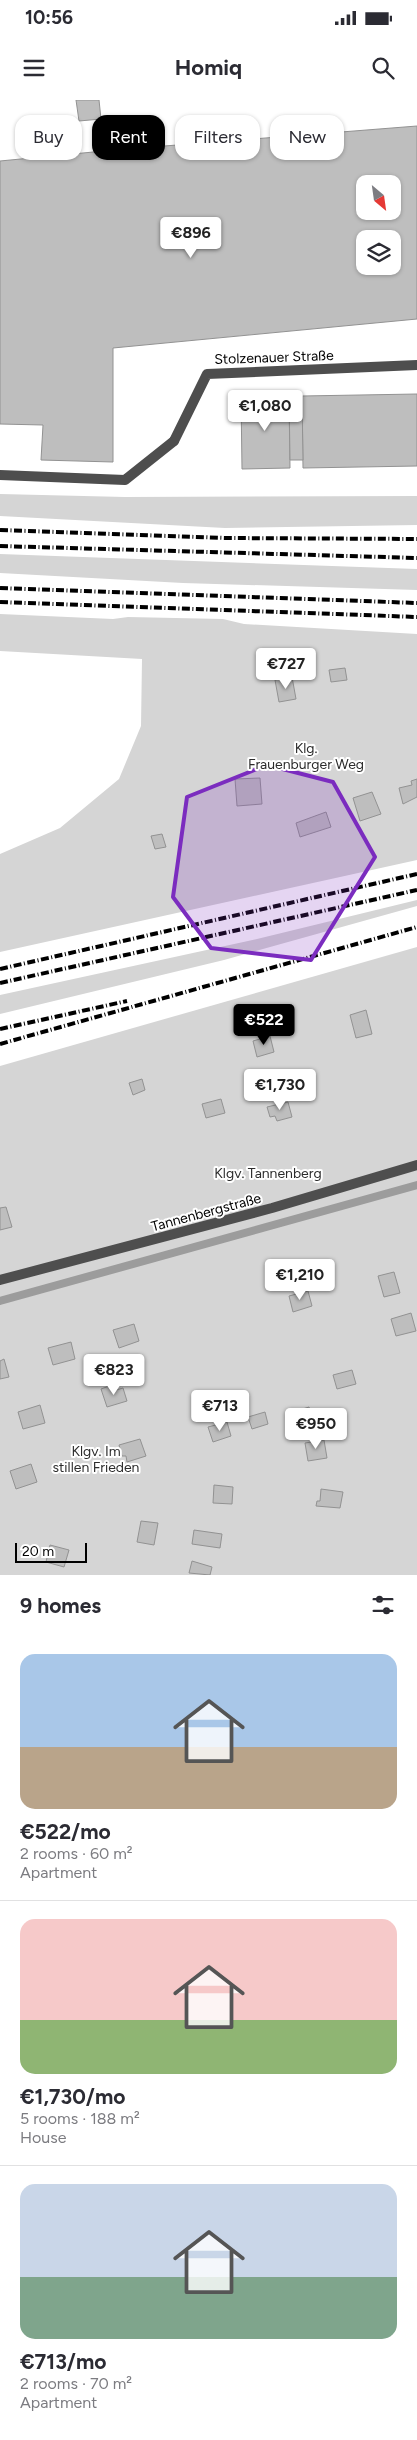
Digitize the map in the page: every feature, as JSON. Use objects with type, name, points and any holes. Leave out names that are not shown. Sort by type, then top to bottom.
[{"type":"street","name":"Stolzenauer Straße","points":[[0,476],[125,480],[174,441],[208,374],[417,365]]},
{"type":"street","name":"Tannenbergstraße","points":[[0,1280],[272,1208],[417,1165]]},
{"type":"highlighted area","points":[[267,765],[333,782],[375,857],[311,960],[211,948],[173,897],[187,797]]},
{"type":"green space","points":[[0,494],[125,497],[417,496],[417,525],[225,528],[0,516]]},
{"type":"green space","points":[[0,554],[417,569],[417,590],[183,583],[0,573]]},
{"type":"green space","name":"Klg. Frauenburger Weg","points":[[0,614],[113,619],[128,617],[223,619],[244,624],[417,634],[417,860],[0,952],[0,854],[60,828],[119,779],[141,726],[142,659],[0,651]]},
{"type":"green space","points":[[417,900],[417,906],[224,960],[0,1014],[0,995],[257,939]]},
{"type":"green space","name":"Klgv. Tannenberg","points":[[417,947],[417,1575],[0,1575],[0,1066]]},
{"type":"building","points":[[76,100],[99,100],[101,115],[92,115],[92,120],[82,121],[82,115],[78,115]]},
{"type":"building","points":[[417,126],[417,319],[113,348],[113,462],[41,460],[43,425],[0,424],[0,161],[82,160],[82,153],[92,152],[92,160],[165,160],[165,146],[175,145],[175,160],[260,160],[260,138],[270,138],[270,160],[344,160],[344,132]]},
{"type":"building","points":[[417,394],[417,466],[303,468],[302,396]]},
{"type":"building","points":[[241,396],[289,396],[290,468],[242,469]]},
{"type":"building","points":[[289,396],[302,396],[303,460],[290,460]]},
{"type":"building","points":[[345,668],[347,680],[331,682],[329,670]]},
{"type":"building","points":[[292,677],[296,699],[279,702],[275,680]]},
{"type":"building","points":[[260,778],[262,804],[237,806],[235,779]]},
{"type":"building","points":[[417,779],[417,797],[403,804],[399,788],[412,785],[411,781]]},
{"type":"building","points":[[372,792],[381,814],[360,821],[353,798]]},
{"type":"building","points":[[326,812],[331,827],[300,837],[296,823]]},
{"type":"building","points":[[162,834],[166,847],[155,849],[151,836]]},
{"type":"building","points":[[366,1010],[372,1034],[356,1038],[350,1015]]},
{"type":"building","points":[[270,1036],[274,1052],[257,1057],[253,1041]]},
{"type":"building","points":[[142,1079],[145,1090],[133,1095],[129,1083]]},
{"type":"building","points":[[221,1099],[225,1113],[206,1118],[202,1104]]},
{"type":"building","points":[[288,1102],[292,1117],[277,1121],[275,1116],[270,1117],[267,1107]]},
{"type":"building","points":[[6,1207],[12,1227],[0,1230],[0,1208]]},
{"type":"building","points":[[394,1272],[400,1293],[384,1297],[378,1276]]},
{"type":"building","points":[[308,1291],[312,1306],[293,1312],[289,1296]]},
{"type":"building","points":[[411,1313],[416,1331],[396,1336],[391,1319]]},
{"type":"building","points":[[134,1324],[139,1341],[119,1348],[113,1330]]},
{"type":"building","points":[[71,1342],[75,1359],[53,1365],[48,1348]]},
{"type":"building","points":[[4,1359],[9,1377],[0,1379],[0,1361]]},
{"type":"building","points":[[352,1370],[356,1384],[337,1389],[333,1375]]},
{"type":"building","points":[[112,1385],[113,1391],[123,1388],[127,1401],[107,1407],[101,1389]]},
{"type":"building","points":[[40,1405],[45,1423],[23,1429],[18,1412]]},
{"type":"building","points":[[309,1407],[313,1421],[299,1425],[296,1411]]},
{"type":"building","points":[[265,1412],[268,1424],[252,1429],[248,1417]]},
{"type":"building","points":[[227,1422],[231,1436],[213,1442],[208,1427]]},
{"type":"building","points":[[140,1439],[146,1456],[127,1462],[126,1456],[122,1456],[119,1445]]},
{"type":"building","points":[[324,1440],[327,1458],[308,1461],[305,1443]]},
{"type":"building","points":[[31,1464],[37,1482],[16,1489],[10,1471]]},
{"type":"building","points":[[214,1485],[233,1487],[232,1504],[213,1503]]},
{"type":"building","points":[[321,1489],[343,1492],[340,1508],[316,1506],[317,1501],[320,1501]]},
{"type":"building","points":[[141,1521],[158,1523],[154,1545],[137,1542]]},
{"type":"building","points":[[194,1530],[222,1534],[220,1548],[192,1544]]},
{"type":"building","points":[[50,1545],[69,1550],[64,1567],[46,1562]]},
{"type":"building","points":[[192,1561],[212,1567],[210,1575],[189,1573]]},
{"type":"waterway","points":[[0,1301],[417,1185]]},
{"type":"railway","points":[[0,530],[225,538],[417,539]]},
{"type":"railway","points":[[0,546],[417,558]]},
{"type":"railway","points":[[0,588],[417,603]]},
{"type":"railway","points":[[0,602],[417,617]]},
{"type":"railway","points":[[0,969],[417,874]]},
{"type":"railway","points":[[0,983],[417,890]]},
{"type":"railway","points":[[0,1044],[417,927]]},
{"type":"railway","points":[[0,1029],[127,1001]]},
{"type":"park label","name":"Klgv. Im stillen Frieden","points":[[96,1459]]}]
